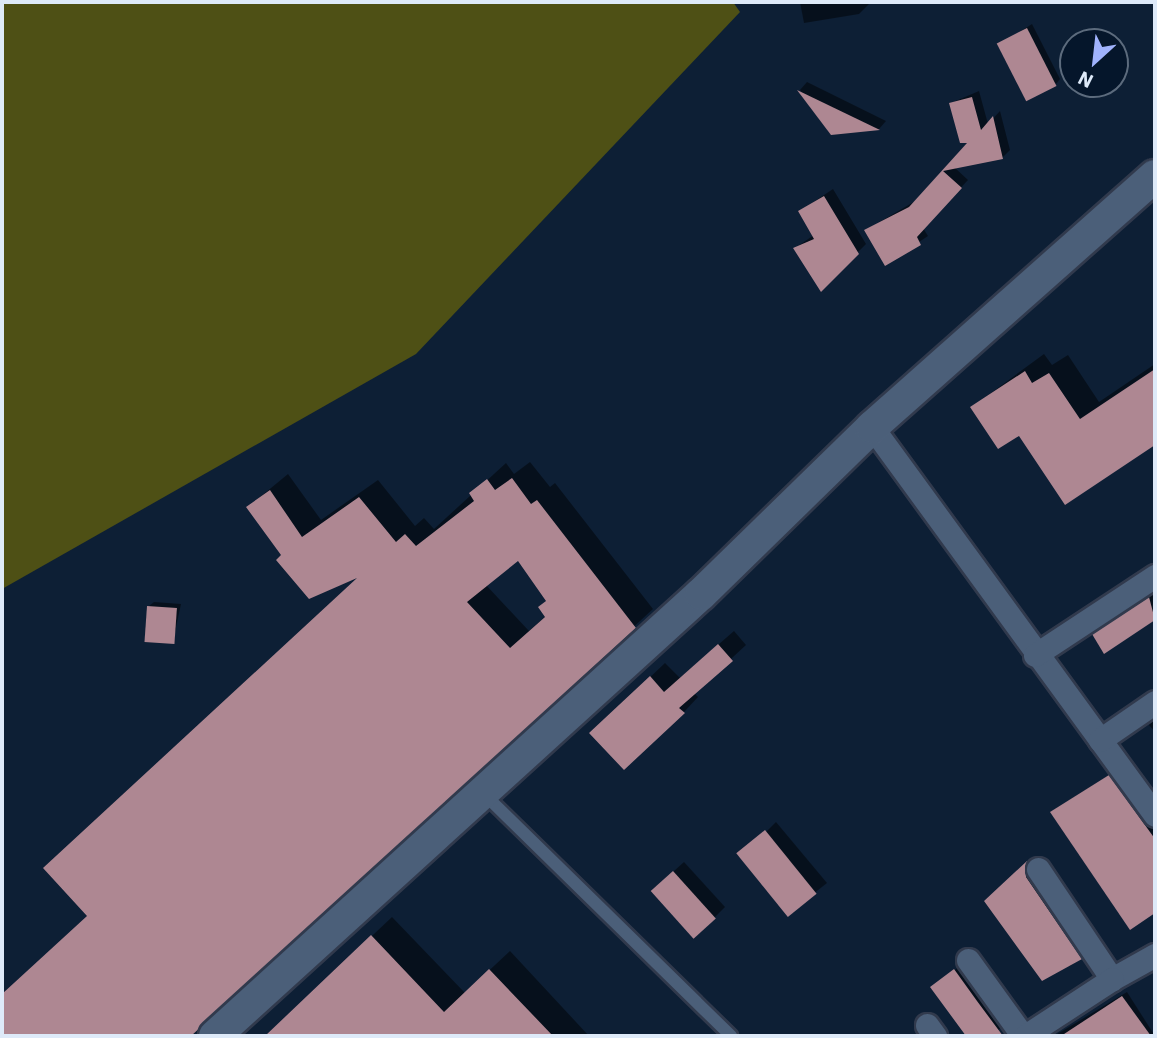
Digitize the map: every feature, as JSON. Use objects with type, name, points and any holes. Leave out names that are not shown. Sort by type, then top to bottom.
[{"type":"street","points":[[215,1036],[701,594],[872,427],[1155,176]]},
{"type":"street","points":[[872,427],[1035,655],[1155,815]]},
{"type":"street","points":[[1035,655],[1155,576]]},
{"type":"street","points":[[1100,740],[1155,702]]},
{"type":"street","points":[[1038,869],[1112,979]]},
{"type":"street","points":[[968,960],[1024,1036],[1112,979],[1155,955]]},
{"type":"lane","points":[[482,793],[731,1036]]},
{"type":"shaded area","points":[[2,2],[733,2],[740,12],[416,354],[2,589]]},
{"type":"building","points":[[1027,28],[1057,86],[1026,101],[997,43]]},
{"type":"building","points":[[797,90],[880,130],[831,135]]},
{"type":"building","points":[[972,97],[981,130],[993,116],[1003,159],[943,171],[962,188],[917,237],[921,245],[885,266],[864,230],[909,207],[967,143],[960,143],[949,103]]},
{"type":"building","points":[[824,196],[859,254],[821,292],[793,248],[814,239],[798,211]]},
{"type":"building","points":[[1155,369],[1155,445],[1065,505],[1019,436],[998,449],[970,407],[1025,371],[1032,383],[1049,373],[1080,419]]},
{"type":"building","points":[[512,478],[531,504],[537,500],[636,628],[191,1036],[2,1036],[2,994],[87,916],[43,868],[357,578],[309,599],[276,560],[281,555],[246,507],[270,490],[302,537],[359,497],[396,542],[405,534],[416,546],[474,501],[469,493],[487,479],[495,490]],"holes":[[[518,561],[546,601],[538,607],[545,617],[510,648],[467,602]]]},
{"type":"building","points":[[1149,597],[1155,620],[1104,654],[1092,634]]},
{"type":"building","points":[[147,606],[177,608],[174,644],[144,642]]},
{"type":"building","points":[[718,644],[733,661],[679,708],[685,713],[624,770],[589,733],[650,676],[664,692]]},
{"type":"building","points":[[1109,775],[1155,839],[1155,913],[1130,930],[1050,812]]},
{"type":"building","points":[[765,830],[817,894],[788,917],[736,853]]},
{"type":"building","points":[[1027,861],[1026,877],[1082,959],[1042,981],[984,901]]},
{"type":"building","points":[[673,871],[716,919],[694,939],[651,891]]},
{"type":"building","points":[[371,935],[444,1012],[489,969],[553,1036],[265,1036]]},
{"type":"building","points":[[954,969],[1003,1036],[966,1036],[930,987]]},
{"type":"building","points":[[1122,996],[1151,1036],[1061,1036]]}]
